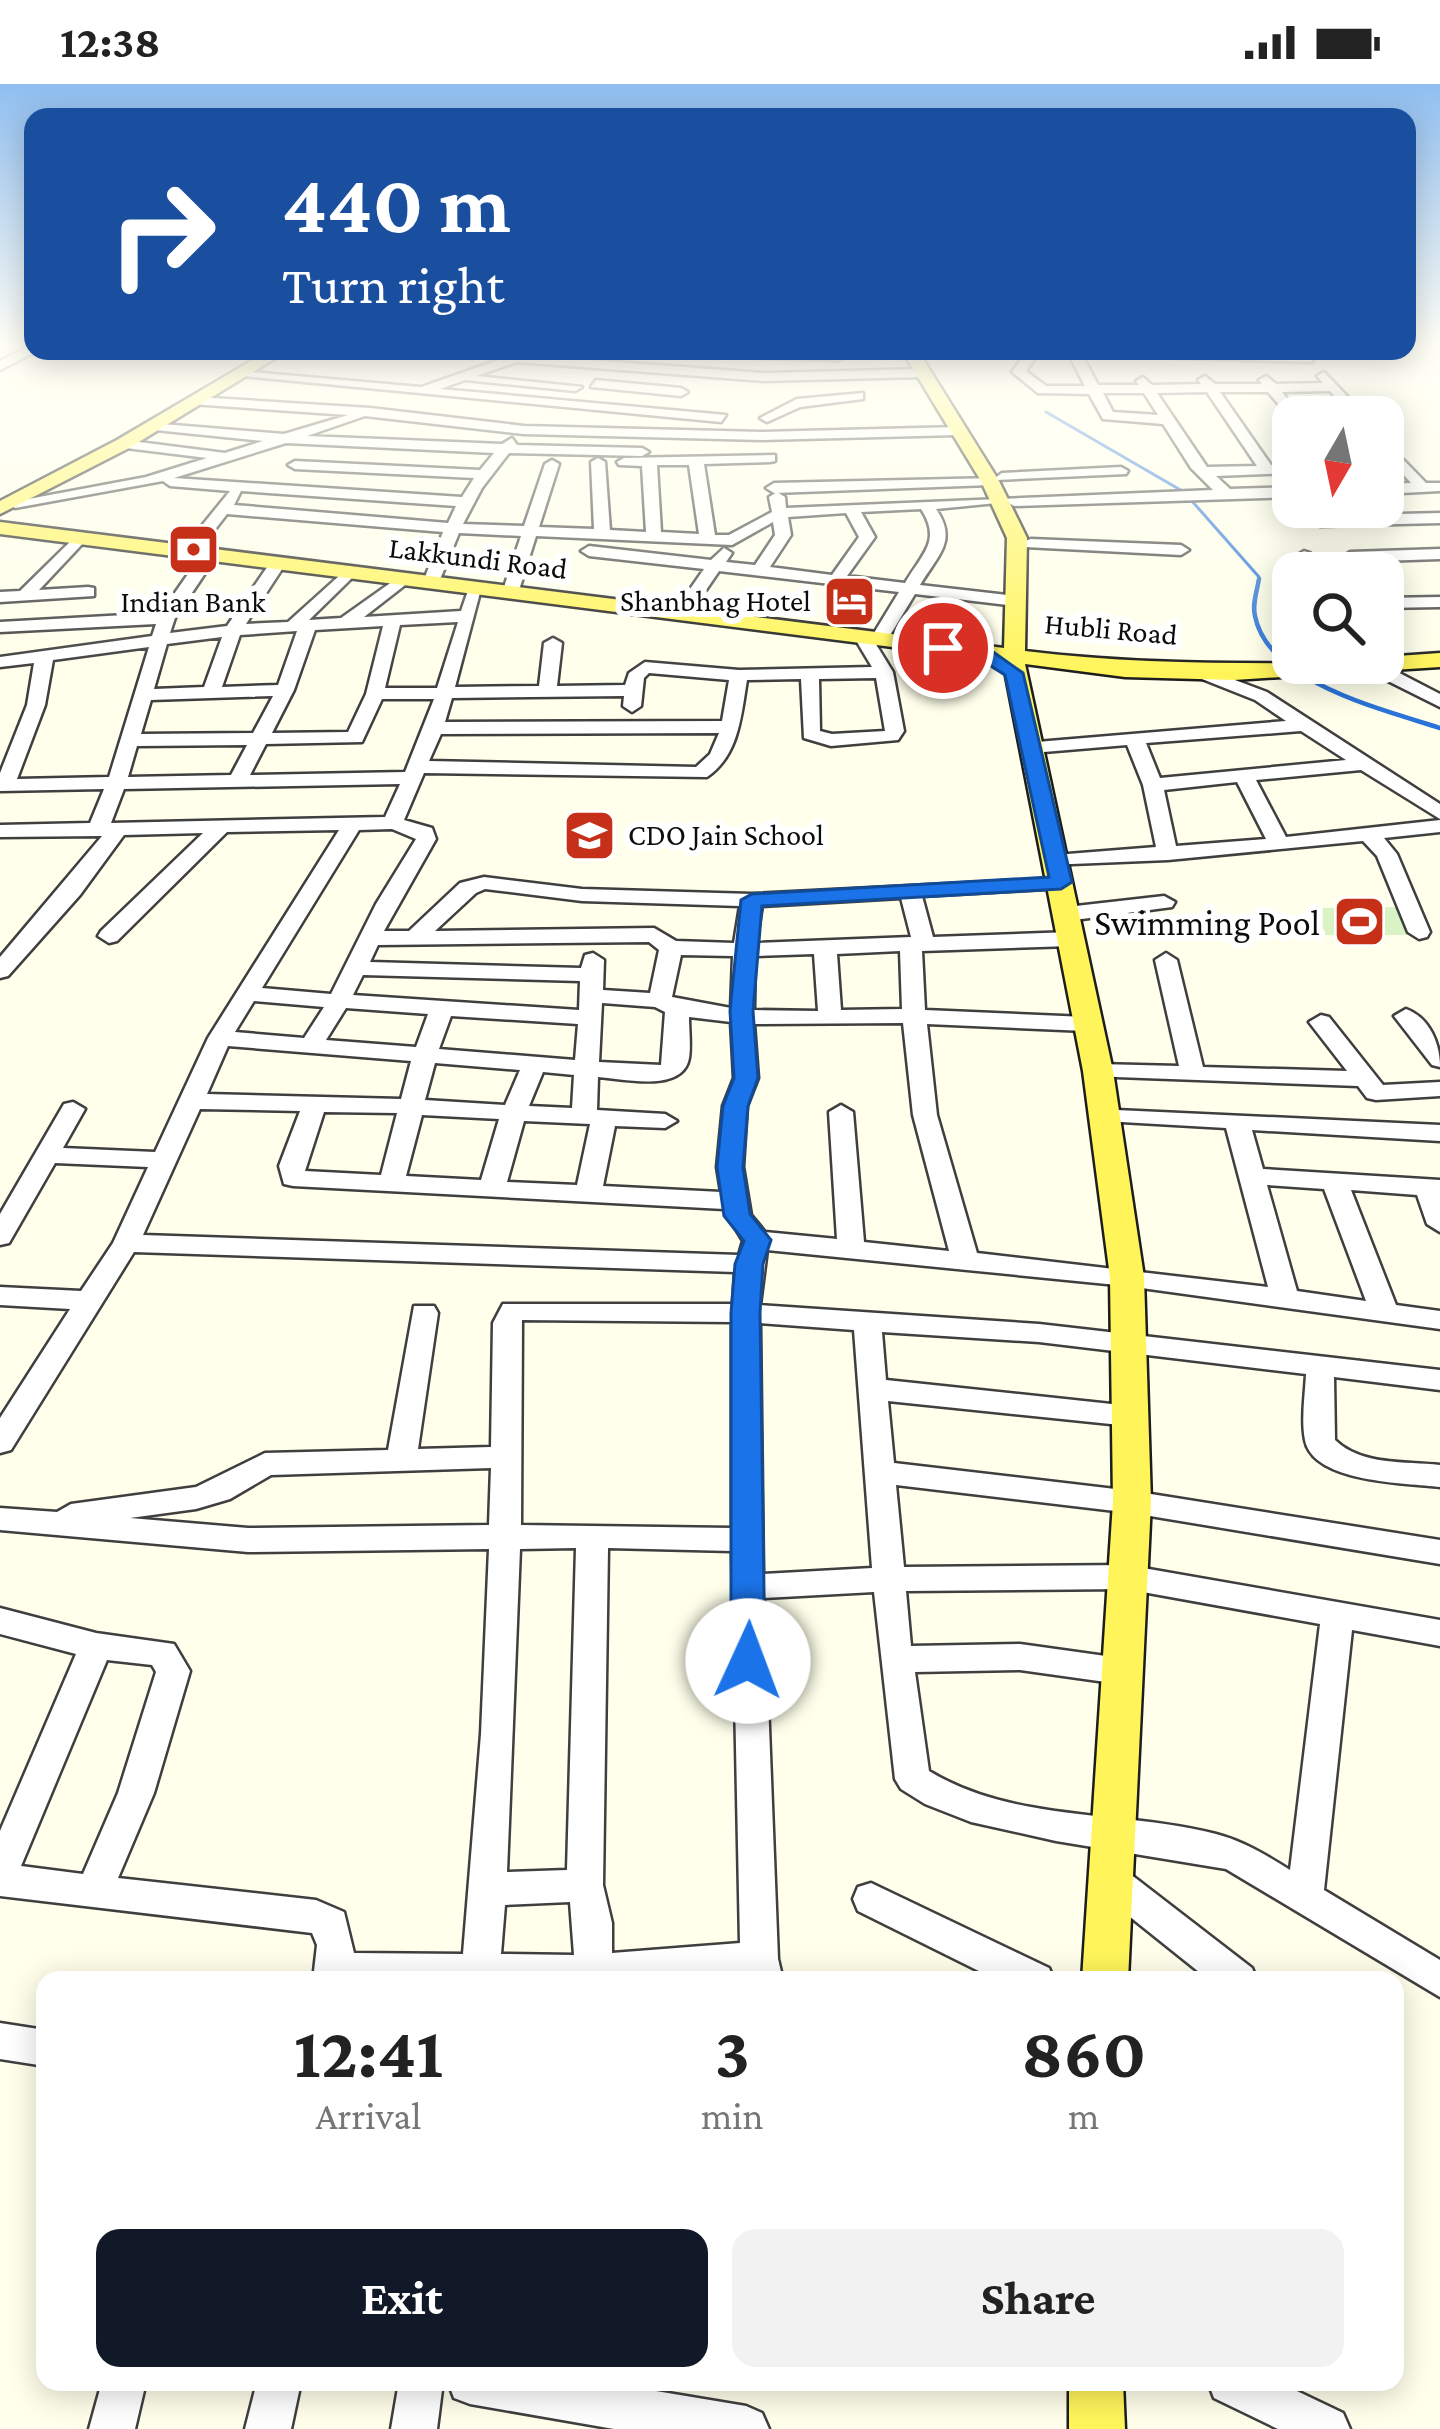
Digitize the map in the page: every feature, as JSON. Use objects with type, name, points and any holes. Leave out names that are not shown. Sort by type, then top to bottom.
[{"type":"main road","points":[[5,505],[95,453]]},
{"type":"main road","points":[[5,505],[106,453]]},
{"type":"main road","points":[[976,453],[996,479]]},
{"type":"main road","points":[[981,453],[1031,544],[1022,655]]},
{"type":"main road","points":[[1007,501],[1017,538],[1016,601],[1032,710],[1030,732],[1098,1071],[1127,1276],[1132,1346],[1132,1502],[1106,1971]]},
{"type":"main road","points":[[0,525],[873,635]]},
{"type":"main road","name":"Lakkundi Road","points":[[0,525],[1022,655]]},
{"type":"main road","name":"Hubli Road","points":[[1022,655],[1040,667],[1069,661],[1218,670]]},
{"type":"main road","points":[[1404,659],[1440,657]]},
{"type":"main road","points":[[1218,670],[1272,664]]},
{"type":"main road","points":[[1218,670],[1272,669]]},
{"type":"main road","points":[[1096,2391],[1096,2429]]},
{"type":"street","points":[[209,453],[235,456]]},
{"type":"street","points":[[5,505],[148,482],[243,453]]},
{"type":"street","points":[[0,971],[72,890],[106,831],[166,618],[236,486],[328,453]]},
{"type":"street","points":[[433,577],[466,502],[500,453]]},
{"type":"street","points":[[590,453],[696,461],[770,458]]},
{"type":"street","points":[[759,571],[782,541],[782,513],[768,453]]},
{"type":"street","points":[[1191,453],[1217,494]]},
{"type":"street","points":[[1256,453],[1267,470]]},
{"type":"street","points":[[295,465],[460,473],[645,457]]},
{"type":"street","points":[[645,457],[654,538]]},
{"type":"street","points":[[696,461],[708,540]]},
{"type":"street","points":[[598,462],[602,536]]},
{"type":"street","points":[[1404,462],[1431,487]]},
{"type":"street","points":[[512,586],[552,464]]},
{"type":"street","points":[[879,468],[885,485]]},
{"type":"street","points":[[823,470],[829,487]]},
{"type":"street","points":[[1204,472],[1272,470]]},
{"type":"street","points":[[774,488],[1121,471]]},
{"type":"street","points":[[314,492],[432,481],[460,473]]},
{"type":"street","points":[[148,482],[466,502]]},
{"type":"street","points":[[527,540],[602,536],[732,540],[782,513],[850,507],[1272,493]]},
{"type":"street","points":[[811,673],[811,734],[831,740],[883,740],[895,731],[873,635],[912,590],[941,532],[926,505]]},
{"type":"street","points":[[835,582],[868,537],[850,507]]},
{"type":"street","points":[[226,509],[452,528],[835,582],[1016,601]]},
{"type":"street","points":[[1346,552],[1320,520],[1440,518]]},
{"type":"street","points":[[26,595],[79,538]]},
{"type":"street","points":[[685,608],[732,540]]},
{"type":"street","points":[[1031,544],[1181,550]]},
{"type":"street","points":[[1404,555],[1440,554]]},
{"type":"street","points":[[211,693],[232,630],[278,563]]},
{"type":"street","points":[[237,782],[285,690],[300,626],[349,572]]},
{"type":"street","points":[[347,622],[403,579]]},
{"type":"street","points":[[393,823],[434,728],[476,589]]},
{"type":"street","points":[[0,597],[88,592]]},
{"type":"street","points":[[1404,602],[1440,602]]},
{"type":"street","points":[[0,662],[232,630],[465,616]]},
{"type":"street","points":[[0,627],[166,618]]},
{"type":"street","points":[[130,740],[355,738],[375,694],[393,619]]},
{"type":"street","points":[[548,692],[553,644]]},
{"type":"street","points":[[44,658],[37,705],[9,751],[3,785],[237,782],[414,773],[700,773],[713,765],[730,727],[739,674]]},
{"type":"street","points":[[630,728],[637,670],[645,667],[739,674],[884,672]]},
{"type":"street","points":[[1218,670],[1440,813]]},
{"type":"street","points":[[1404,678],[1440,701]]},
{"type":"street","points":[[142,695],[285,690]]},
{"type":"street","points":[[375,694],[634,690]]},
{"type":"street","points":[[1030,732],[1136,740],[1303,725]]},
{"type":"street","points":[[434,728],[730,727]]},
{"type":"street","points":[[1136,740],[1153,785],[1168,854]]},
{"type":"street","points":[[1153,785],[1362,764]]},
{"type":"street","points":[[1244,776],[1279,844]]},
{"type":"street","points":[[0,831],[393,823],[424,832],[426,839],[311,1046]]},
{"type":"street","points":[[0,1442],[126,1244],[220,1037],[352,825]]},
{"type":"street","points":[[414,938],[468,888],[484,883],[582,896],[752,900],[910,890],[1066,911],[1168,854],[1440,826]]},
{"type":"street","points":[[109,936],[219,830]]},
{"type":"street","points":[[1369,835],[1388,854],[1419,932]]},
{"type":"street","points":[[910,890],[916,949],[914,1016],[925,1115],[965,1258]]},
{"type":"street","points":[[676,1971],[761,1970],[749,1707],[746,1313],[753,1252],[737,1216],[730,1167],[735,1106],[746,1078],[744,950],[752,900]]},
{"type":"street","points":[[371,938],[654,935],[671,948],[916,949],[1066,911],[1164,902]]},
{"type":"street","points":[[588,1194],[594,1116],[587,1068],[594,938]]},
{"type":"street","points":[[825,947],[830,1016]]},
{"type":"street","points":[[220,1037],[655,1074],[670,1070],[678,1052],[668,1005],[671,948]]},
{"type":"street","points":[[1166,960],[1193,1074]]},
{"type":"street","points":[[357,968],[743,1016],[914,1016],[1087,1024]]},
{"type":"street","points":[[247,994],[440,1011],[592,997]]},
{"type":"street","points":[[391,1185],[422,1056],[440,1011]]},
{"type":"street","points":[[1406,1016],[1440,1060]]},
{"type":"street","points":[[1321,1022],[1376,1093],[1440,1089]]},
{"type":"street","points":[[492,1189],[513,1114],[534,1064]]},
{"type":"street","points":[[1098,1071],[1362,1078]]},
{"type":"street","points":[[191,1101],[665,1121]]},
{"type":"street","points":[[314,1106],[292,1166],[293,1178],[734,1201]]},
{"type":"street","points":[[0,1237],[73,1109]]},
{"type":"street","points":[[842,1112],[851,1246]]},
{"type":"street","points":[[1104,1114],[1440,1133]]},
{"type":"street","points":[[1237,1122],[1286,1302]]},
{"type":"street","points":[[47,1155],[164,1160]]},
{"type":"street","points":[[1251,1176],[1434,1188],[1440,1225]]},
{"type":"street","points":[[1334,1181],[1385,1313]]},
{"type":"street","points":[[126,1244],[753,1252],[851,1246],[1127,1276],[1286,1302],[1440,1320]]},
{"type":"street","points":[[0,1296],[89,1301]]},
{"type":"street","points":[[481,1971],[491,1889],[507,1457],[507,1323],[513,1311],[746,1313],[1039,1333],[1440,1380]]},
{"type":"street","points":[[401,1460],[424,1313]]},
{"type":"street","points":[[867,1322],[896,1659],[913,1779],[926,1791],[1043,1822],[1215,1849],[1440,1979]]},
{"type":"street","points":[[1320,1365],[1320,1442],[1325,1450],[1351,1463],[1440,1476]]},
{"type":"street","points":[[872,1388],[1130,1417]]},
{"type":"street","points":[[12,1520],[196,1498],[219,1491],[266,1464],[507,1457]]},
{"type":"street","points":[[879,1472],[1132,1502],[1440,1552]]},
{"type":"street","points":[[12,1520],[248,1540],[592,1536],[748,1540]]},
{"type":"street","points":[[592,1536],[585,1885],[593,1923],[592,1971]]},
{"type":"street","points":[[750,1587],[1126,1577],[1440,1633]]},
{"type":"street","points":[[1305,1898],[1337,1614]]},
{"type":"street","points":[[0,1621],[95,1646],[162,1653],[173,1671],[136,1792],[94,1890]]},
{"type":"street","points":[[95,1646],[0,1876],[316,1917],[331,1924],[336,1945],[333,1971]]},
{"type":"street","points":[[896,1659],[1020,1657],[1120,1671]]},
{"type":"street","points":[[1112,1881],[1227,1971]]},
{"type":"street","points":[[491,1889],[585,1885]]},
{"type":"street","points":[[871,1899],[1017,1971]]},
{"type":"street","points":[[0,2041],[36,2047]]},
{"type":"street","points":[[112,2429],[122,2391]]},
{"type":"street","points":[[268,2429],[277,2391]]},
{"type":"street","points":[[414,2429],[420,2391]]},
{"type":"street","points":[[498,2391],[571,2414],[746,2429]]},
{"type":"street","points":[[1249,2391],[1327,2429]]},
{"type":"green space","name":"Swimming Pool","points":[[1398,907],[1408,935],[1322,935],[1310,908]]},
{"type":"waterway","points":[[1117,453],[1184,492],[1259,577],[1258,582]]},
{"type":"waterway","points":[[1259,579],[1255,616],[1264,639],[1282,659],[1332,690],[1440,728]]},
{"type":"place","name":"Indian Bank","points":[[193,550]]},
{"type":"place","name":"Shanbhag Hotel","points":[[850,601]]},
{"type":"place","name":"CDO Jain School","points":[[589,835]]},
{"type":"place","name":"Swimming Pool","points":[[1359,922]]},
{"type":"route","points":[[748,1661],[746,1313],[749,1264],[758,1240],[737,1216],[730,1167],[735,1106],[746,1078],[744,950],[752,900],[1061,882],[1028,717],[1020,710],[1014,673],[983,653],[943,648]]}]
